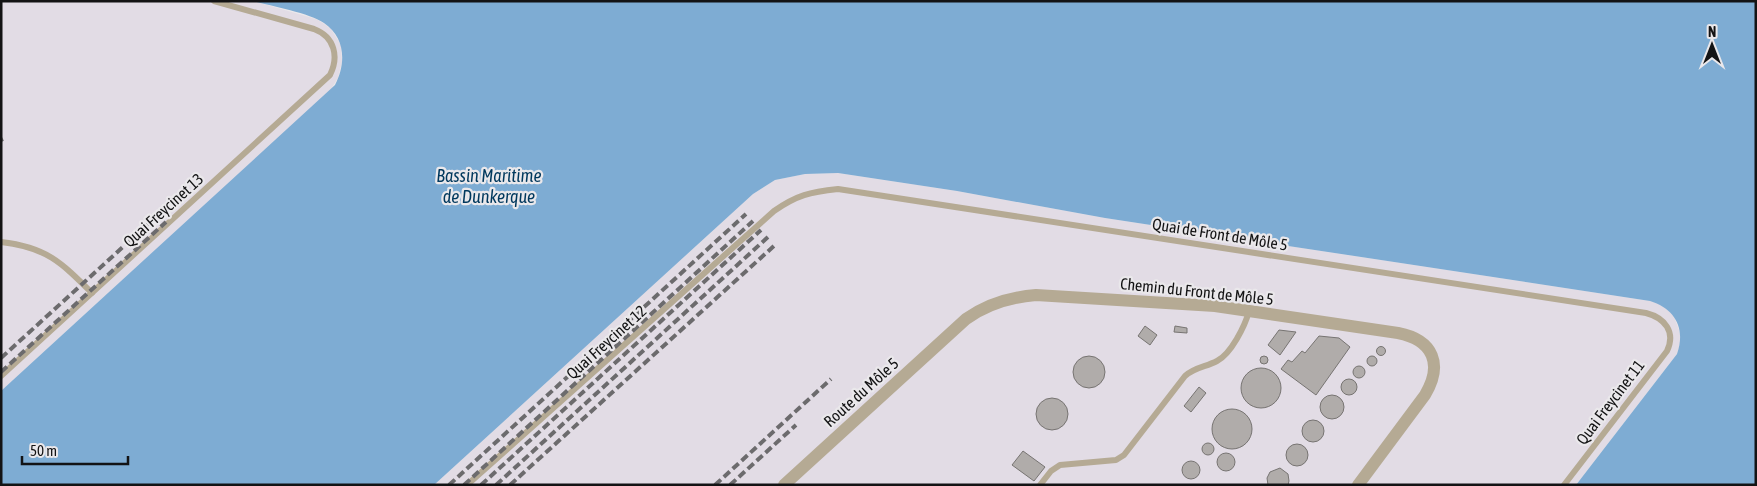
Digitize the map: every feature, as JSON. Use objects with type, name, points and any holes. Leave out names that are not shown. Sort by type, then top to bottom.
[{"type":"street","name":"Chemin du Front de Môle 5","points":[[960,324],[973,314],[994,303],[1036,295],[1204,305],[1406,335],[1418,340],[1430,352],[1435,369],[1433,381],[1430,388],[1358,485]]},
{"type":"street","name":"Route du Môle 5","points":[[784,485],[960,324]]},
{"type":"lane","name":"Quai Freycinet 13","points":[[1,376],[326,80],[332,70],[335,58],[331,42],[328,37],[319,31],[214,1]]},
{"type":"lane","name":"Quai de Front de Môle 5","points":[[764,220],[786,202],[810,192],[838,189],[1646,313],[1660,318],[1670,333]]},
{"type":"lane","name":"Quai Freycinet 12","points":[[467,485],[764,220]]},
{"type":"lane","points":[[1,242],[26,246],[46,253],[64,266],[92,293]]},
{"type":"lane","points":[[1040,485],[1051,471],[1060,466],[1116,460],[1124,456],[1185,376],[1194,370],[1216,362],[1224,356],[1243,327],[1249,311]]},
{"type":"lane","name":"Quai Freycinet 11","points":[[1564,485],[1666,351],[1670,345],[1670,333]]},
{"type":"shaded area","points":[[1,1],[253,1],[316,19],[323,23],[331,29],[341,45],[342,62],[338,78],[329,92],[1,391]]},
{"type":"shaded area","points":[[838,173],[957,191],[1105,218],[1650,301],[1660,304],[1673,314],[1681,338],[1677,354],[1576,485],[434,485],[753,194],[775,180],[805,174]]},
{"type":"water","name":"Bassin Maritime de Dunkerque","points":[[253,1],[1756,1],[1756,485],[1576,485],[1677,354],[1680,336],[1676,321],[1666,309],[1650,301],[1105,218],[957,191],[838,173],[805,174],[775,180],[753,194],[434,485],[1,485],[1,391],[335,85],[341,69],[342,52],[337,36],[331,29],[318,19]]},
{"type":"building","points":[[1145,326],[1157,335],[1150,345],[1138,336]]},
{"type":"building","points":[[1175,326],[1187,328],[1187,333],[1174,332]]},
{"type":"building","points":[[1279,330],[1296,332],[1280,355],[1268,345]]},
{"type":"building","points":[[1319,336],[1339,338],[1350,347],[1316,395],[1281,369],[1288,360],[1292,362],[1302,351],[1305,353]]},
{"type":"building","points":[[1381,346],[1386,351],[1381,356],[1376,351]]},
{"type":"building","points":[[1089,356],[1100,361],[1105,372],[1100,383],[1089,388],[1078,383],[1073,372],[1078,361]]},
{"type":"building","points":[[1264,356],[1268,360],[1264,364],[1260,360]]},
{"type":"building","points":[[1370,356],[1374,356],[1377,361],[1374,366],[1370,366],[1367,363],[1367,359]]},
{"type":"building","points":[[1357,366],[1361,366],[1365,372],[1361,378],[1357,378],[1353,374],[1353,370]]},
{"type":"building","points":[[1257,368],[1265,368],[1272,371],[1278,377],[1281,388],[1278,399],[1272,405],[1265,408],[1257,408],[1250,405],[1244,399],[1241,392],[1241,384],[1244,377],[1250,371]]},
{"type":"building","points":[[1349,379],[1357,387],[1349,395],[1341,387]]},
{"type":"building","points":[[1199,387],[1206,393],[1191,412],[1184,406]]},
{"type":"building","points":[[1332,395],[1340,399],[1344,407],[1340,415],[1332,419],[1324,415],[1320,407],[1324,399]]},
{"type":"building","points":[[1052,398],[1063,403],[1068,414],[1063,425],[1052,430],[1041,425],[1036,414],[1041,403]]},
{"type":"building","points":[[1236,409],[1243,412],[1249,418],[1252,429],[1251,437],[1243,446],[1236,449],[1228,449],[1221,446],[1213,437],[1212,425],[1215,418],[1224,410]]},
{"type":"building","points":[[1313,420],[1321,423],[1324,431],[1321,439],[1313,442],[1305,439],[1302,431],[1305,423]]},
{"type":"building","points":[[1206,443],[1210,443],[1214,449],[1210,455],[1206,455],[1202,451],[1202,447]]},
{"type":"building","points":[[1297,444],[1305,447],[1308,455],[1305,463],[1297,466],[1289,463],[1286,455],[1289,447]]},
{"type":"building","points":[[1023,451],[1045,467],[1034,481],[1012,465]]},
{"type":"building","points":[[1226,453],[1232,456],[1235,462],[1232,468],[1226,471],[1220,468],[1217,462],[1220,456]]},
{"type":"building","points":[[1191,461],[1197,464],[1200,470],[1197,476],[1191,479],[1185,476],[1182,470],[1185,464]]},
{"type":"building","points":[[1280,468],[1288,474],[1288,485],[1268,485],[1267,478],[1270,472]]},
{"type":"railway","points":[[449,485],[746,214]]},
{"type":"railway","points":[[1,358],[158,215]]},
{"type":"railway","points":[[464,485],[753,221]]},
{"type":"railway","points":[[1,372],[166,222]]},
{"type":"railway","points":[[481,485],[761,230]]},
{"type":"railway","points":[[496,485],[768,237]]},
{"type":"railway","points":[[510,485],[775,245]]},
{"type":"railway","points":[[715,485],[831,379]]},
{"type":"railway","points":[[730,485],[796,425]]}]
